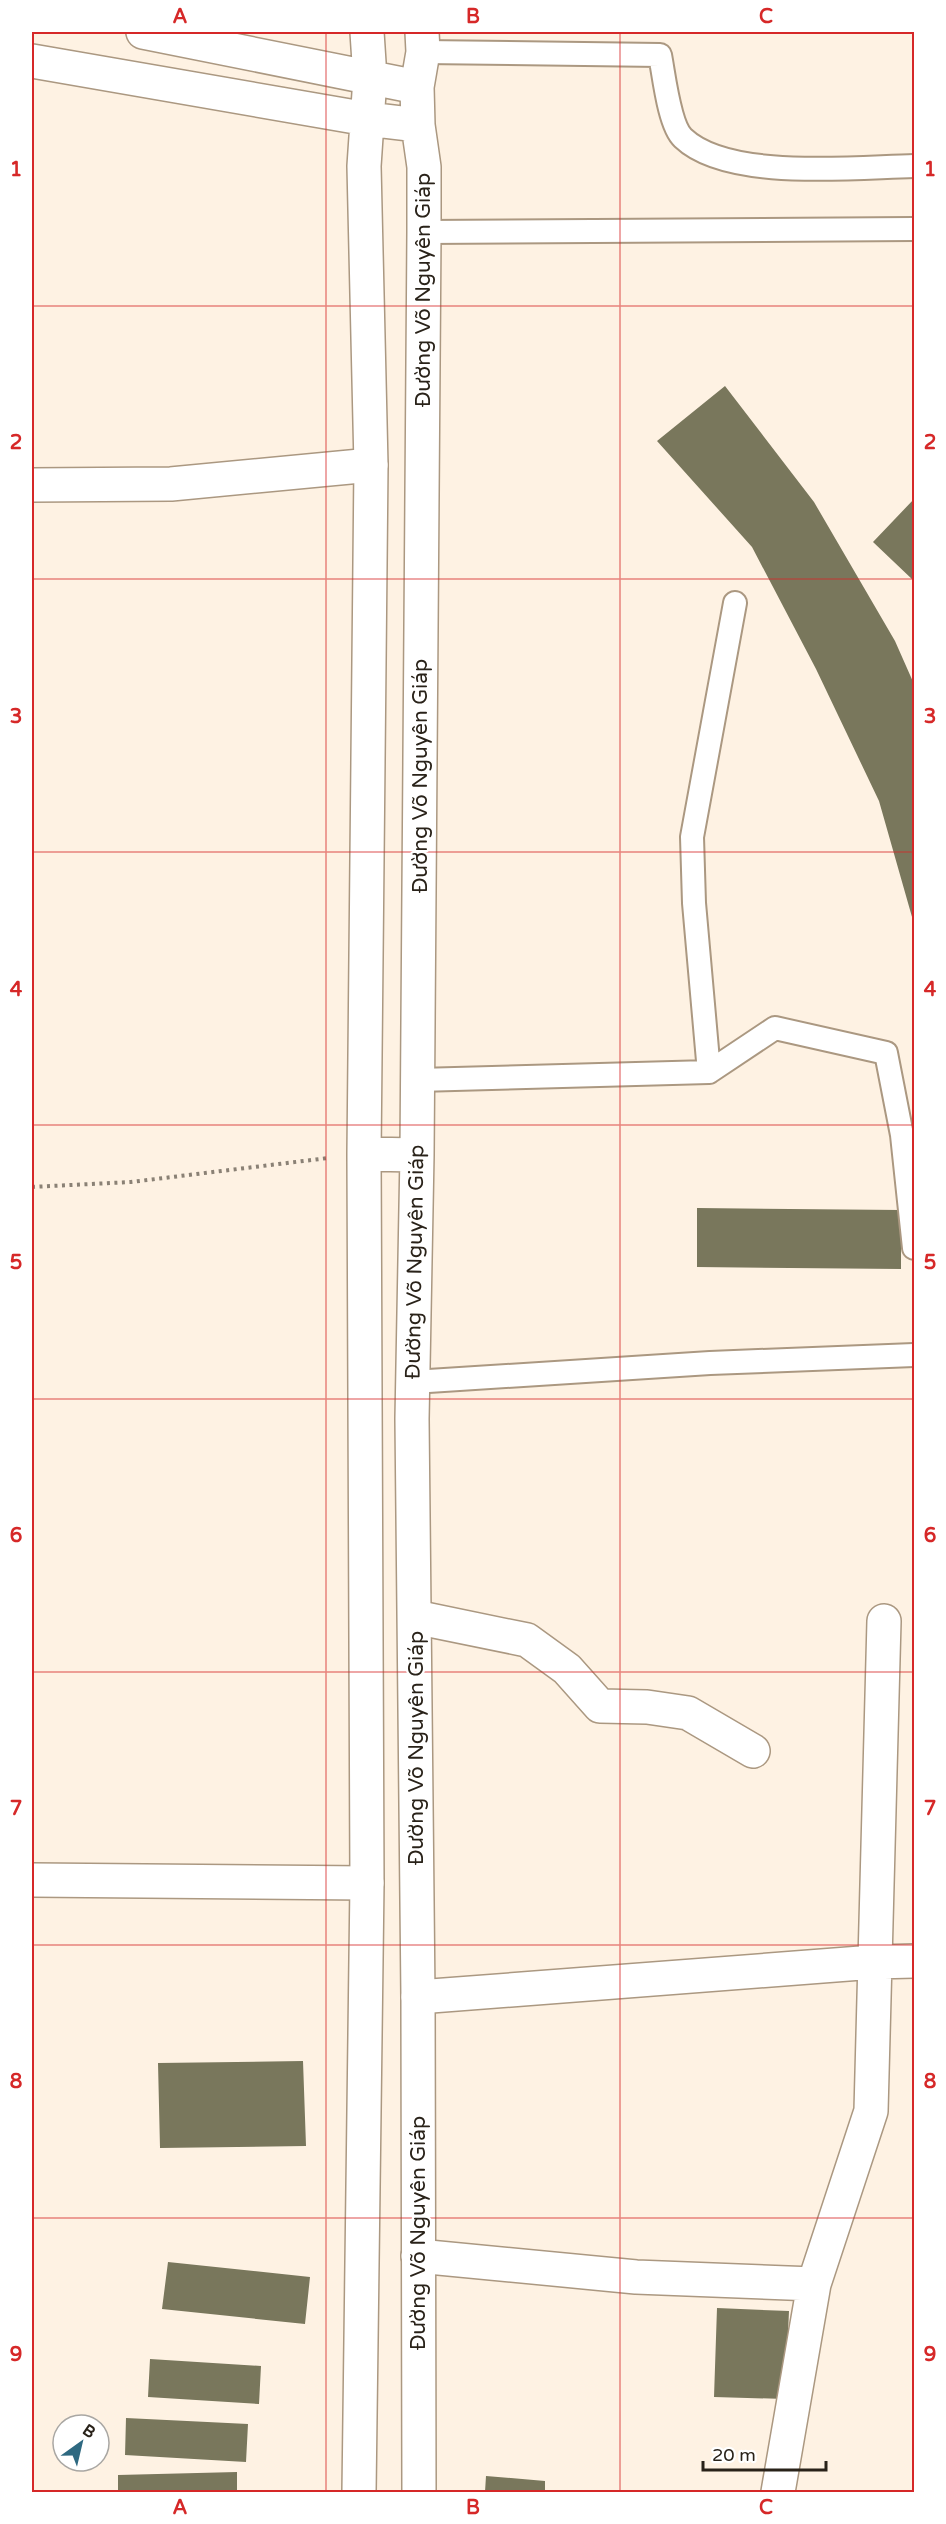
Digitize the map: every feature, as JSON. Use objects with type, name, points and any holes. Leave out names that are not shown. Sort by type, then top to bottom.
[{"type":"main road","points":[[143,32],[417,87]]},
{"type":"main road","points":[[359,2493],[367,1883],[364,1154],[371,465],[364,166],[370,78],[368,32]]},
{"type":"main road","name":"Đường Võ Nguyên Giáp","points":[[418,2493],[418,1997],[413,1382],[418,1080],[424,231],[424,167],[418,125],[417,87],[422,42]]},
{"type":"main road","points":[[32,61],[367,119],[418,125]]},
{"type":"main road","points":[[32,485],[171,484],[371,465]]},
{"type":"main road","points":[[364,1154],[417,1155]]},
{"type":"main road","points":[[415,1617],[527,1640],[567,1669],[600,1706],[647,1707],[688,1713],[753,1751]]},
{"type":"main road","points":[[778,2493],[814,2284],[871,2111],[884,1621]]},
{"type":"main road","points":[[32,1880],[367,1883]]},
{"type":"main road","points":[[418,1997],[874,1962],[915,1961]]},
{"type":"main road","points":[[418,2256],[636,2277],[814,2284]]},
{"type":"lane","points":[[422,42],[660,55],[670,108],[682,137],[700,149],[725,160],[750,165],[809,168],[915,166]]},
{"type":"lane","points":[[424,231],[915,229]]},
{"type":"lane","points":[[709,1072],[694,903],[692,837],[735,603]]},
{"type":"lane","points":[[418,1080],[709,1072],[776,1028],[886,1053],[906,1163],[915,1248]]},
{"type":"lane","points":[[413,1382],[710,1363],[915,1355]]},
{"type":"path","points":[[32,1187],[131,1182],[364,1154]]},
{"type":"building","points":[[725,386],[814,502],[895,641],[914,684],[914,924],[879,801],[816,669],[752,547],[657,441]]},
{"type":"building","points":[[914,499],[914,581],[873,542]]},
{"type":"building","points":[[697,1208],[901,1210],[901,1269],[697,1267]]},
{"type":"building","points":[[303,2061],[306,2146],[160,2148],[158,2063]]},
{"type":"building","points":[[168,2262],[310,2277],[305,2324],[162,2309]]},
{"type":"building","points":[[717,2308],[789,2311],[785,2399],[714,2397]]},
{"type":"building","points":[[150,2359],[261,2366],[259,2404],[148,2397]]},
{"type":"building","points":[[126,2418],[248,2424],[246,2462],[125,2455]]},
{"type":"building","points":[[237,2472],[237,2492],[118,2492],[118,2475]]},
{"type":"building","points":[[486,2476],[545,2481],[545,2492],[485,2492]]}]
